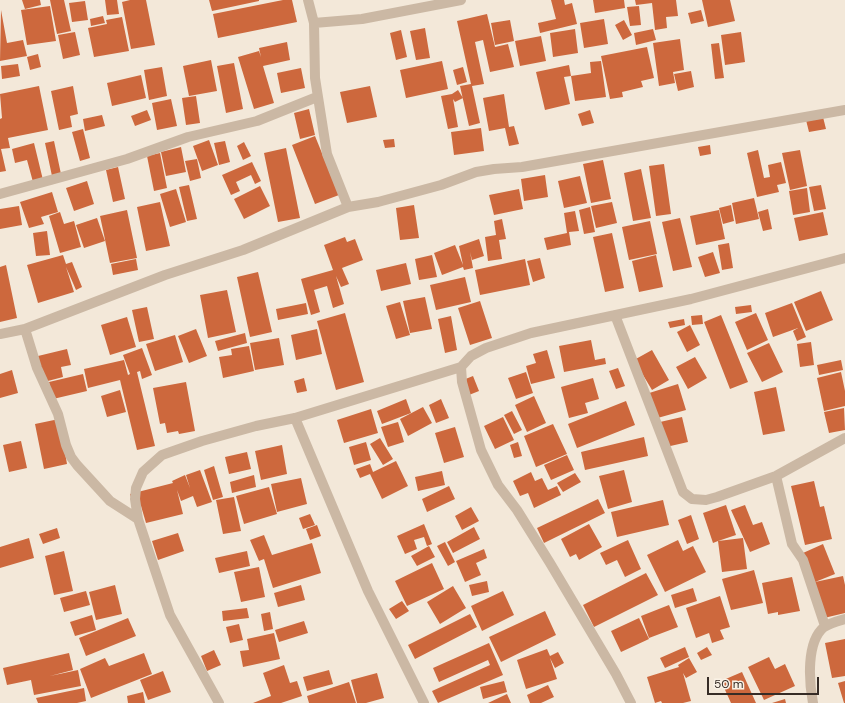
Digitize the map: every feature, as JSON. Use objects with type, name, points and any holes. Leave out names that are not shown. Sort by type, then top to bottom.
[{"type":"street","points":[[308,0],[314,23],[318,97],[327,154],[348,207]]},
{"type":"street","points":[[314,23],[362,19],[461,0]]},
{"type":"street","points":[[0,194],[127,159],[188,137],[256,121],[318,97]]},
{"type":"street","points":[[0,334],[25,329],[166,275],[243,250],[348,207],[378,202],[494,168],[522,167],[845,110]]},
{"type":"street","points":[[219,703],[170,615],[138,519],[135,499],[139,479],[143,472],[162,455],[256,426],[295,418],[461,367],[471,356],[489,346],[531,333],[691,299],[845,258]]},
{"type":"street","points":[[615,315],[684,494],[692,499],[706,500],[776,476],[845,438]]},
{"type":"street","points":[[25,329],[37,368],[58,414],[66,445],[71,457],[110,501],[138,519]]},
{"type":"street","points":[[461,367],[462,382],[481,450],[498,485],[517,510],[550,564],[616,674],[631,703]]},
{"type":"street","points":[[295,418],[368,592],[424,703]]},
{"type":"street","points":[[776,476],[792,544],[803,560],[825,626]]},
{"type":"street","points":[[813,703],[810,668],[812,654],[819,633],[825,626],[845,619]]},
{"type":"building","points":[[22,0],[40,0],[41,5],[25,9]]},
{"type":"building","points":[[50,0],[64,0],[71,31],[57,34]]},
{"type":"building","points":[[105,0],[117,0],[119,14],[107,15]]},
{"type":"building","points":[[130,0],[146,0],[155,45],[131,49],[122,2]]},
{"type":"building","points":[[209,0],[259,0],[259,1],[212,11]]},
{"type":"building","points":[[283,0],[292,0],[297,22],[218,38],[213,14]]},
{"type":"building","points":[[551,0],[564,0],[565,5],[572,3],[577,24],[540,33],[538,23],[556,19]]},
{"type":"building","points":[[593,0],[624,0],[625,8],[595,13]]},
{"type":"building","points":[[635,0],[676,0],[678,16],[666,17],[667,28],[655,30],[652,3],[636,5]]},
{"type":"building","points":[[702,0],[730,0],[735,21],[708,27]]},
{"type":"building","points":[[85,1],[88,20],[72,22],[69,3]]},
{"type":"building","points":[[50,6],[56,41],[27,45],[21,10]]},
{"type":"building","points":[[639,6],[641,25],[630,26],[627,7]]},
{"type":"building","points":[[1,10],[7,43],[23,40],[27,56],[0,61]]},
{"type":"building","points":[[701,10],[704,21],[691,24],[688,13]]},
{"type":"building","points":[[487,14],[495,47],[508,44],[514,67],[490,72],[483,40],[475,42],[484,84],[472,86],[480,123],[469,126],[460,86],[471,84],[457,21]]},
{"type":"building","points":[[103,16],[105,23],[91,26],[90,19]]},
{"type":"building","points":[[122,17],[129,51],[94,57],[88,28],[107,24],[106,20]]},
{"type":"building","points":[[604,19],[608,44],[584,48],[580,23]]},
{"type":"building","points":[[510,20],[514,41],[495,45],[491,23]]},
{"type":"building","points":[[624,20],[632,35],[623,40],[615,25]]},
{"type":"building","points":[[425,28],[430,58],[416,60],[410,31]]},
{"type":"building","points":[[575,29],[578,53],[553,57],[550,33]]},
{"type":"building","points":[[653,29],[656,40],[636,45],[634,33]]},
{"type":"building","points":[[401,30],[407,57],[396,60],[390,33]]},
{"type":"building","points":[[75,32],[80,55],[63,59],[58,35]]},
{"type":"building","points":[[741,32],[745,62],[725,65],[721,35]]},
{"type":"building","points":[[541,36],[546,61],[520,66],[515,41]]},
{"type":"building","points":[[680,39],[684,70],[673,72],[675,83],[659,86],[653,43]]},
{"type":"building","points":[[287,42],[290,60],[263,66],[274,103],[254,109],[238,57],[259,51],[261,57],[259,48]]},
{"type":"building","points":[[719,43],[724,78],[715,79],[711,44]]},
{"type":"building","points":[[647,47],[654,78],[641,81],[643,87],[622,92],[623,97],[610,99],[601,56]]},
{"type":"building","points":[[38,54],[41,67],[30,70],[27,57]]},
{"type":"building","points":[[211,60],[217,91],[189,96],[183,66]]},
{"type":"building","points":[[442,61],[448,89],[406,98],[400,70]]},
{"type":"building","points":[[601,61],[606,97],[575,101],[571,76],[591,73],[590,62]]},
{"type":"building","points":[[234,63],[243,109],[226,113],[217,66]]},
{"type":"building","points":[[18,64],[20,76],[2,79],[1,66]]},
{"type":"building","points":[[569,65],[571,76],[564,77],[570,104],[545,110],[536,72]]},
{"type":"building","points":[[162,67],[167,96],[149,100],[144,70]]},
{"type":"building","points":[[463,67],[467,82],[457,85],[453,70]]},
{"type":"building","points":[[301,68],[305,88],[281,93],[277,73]]},
{"type":"building","points":[[691,71],[694,87],[678,91],[674,74]]},
{"type":"building","points":[[141,75],[146,98],[112,106],[107,83]]},
{"type":"building","points":[[39,86],[48,130],[8,138],[10,148],[1,149],[6,171],[0,172],[0,119],[2,118],[0,94]]},
{"type":"building","points":[[73,86],[78,114],[70,116],[72,127],[59,130],[51,91]]},
{"type":"building","points":[[370,86],[377,117],[347,123],[340,92]]},
{"type":"building","points":[[458,90],[463,98],[455,102],[453,99],[458,127],[448,129],[441,96],[452,94]]},
{"type":"building","points":[[504,94],[509,127],[514,126],[519,144],[509,146],[505,128],[489,131],[483,98]]},
{"type":"building","points":[[196,96],[200,123],[186,125],[182,98]]},
{"type":"building","points":[[171,99],[177,126],[157,130],[152,103]]},
{"type":"building","points":[[309,109],[315,135],[300,139],[294,113]]},
{"type":"building","points":[[147,110],[151,120],[135,126],[131,116]]},
{"type":"building","points":[[590,110],[594,123],[582,126],[578,114]]},
{"type":"building","points":[[102,115],[105,126],[85,131],[83,119]]},
{"type":"building","points":[[823,117],[826,129],[809,132],[806,120]]},
{"type":"building","points":[[481,128],[484,151],[454,155],[451,132]]},
{"type":"building","points":[[83,129],[90,158],[80,161],[72,132]]},
{"type":"building","points":[[315,136],[339,195],[315,204],[292,145]]},
{"type":"building","points":[[394,139],[395,147],[385,148],[383,140]]},
{"type":"building","points":[[209,140],[218,165],[202,171],[193,146]]},
{"type":"building","points":[[54,141],[61,174],[52,176],[45,143]]},
{"type":"building","points":[[225,141],[230,162],[219,165],[214,143]]},
{"type":"building","points":[[244,142],[251,156],[243,160],[237,146]]},
{"type":"building","points":[[34,143],[43,180],[33,182],[27,160],[15,163],[12,149]]},
{"type":"building","points":[[710,145],[711,154],[700,156],[698,147]]},
{"type":"building","points":[[181,147],[186,172],[166,176],[161,152]]},
{"type":"building","points":[[286,148],[300,218],[278,222],[264,153]]},
{"type":"building","points":[[758,150],[764,178],[770,177],[768,165],[781,162],[786,183],[777,185],[779,192],[757,197],[747,153]]},
{"type":"building","points":[[800,150],[807,186],[790,190],[782,153]]},
{"type":"building","points":[[160,153],[167,188],[154,191],[147,156]]},
{"type":"building","points":[[197,159],[201,178],[190,181],[185,161]]},
{"type":"building","points":[[603,160],[611,199],[591,203],[583,164]]},
{"type":"building","points":[[252,162],[261,181],[255,184],[251,175],[236,182],[240,191],[231,195],[222,175]]},
{"type":"building","points":[[664,164],[671,214],[656,216],[649,166]]},
{"type":"building","points":[[118,167],[125,199],[113,202],[106,170]]},
{"type":"building","points":[[641,169],[651,218],[633,221],[624,173]]},
{"type":"building","points":[[545,175],[548,197],[524,201],[521,179]]},
{"type":"building","points":[[580,176],[587,203],[564,208],[558,181]]},
{"type":"building","points":[[87,181],[94,204],[74,211],[66,188]]},
{"type":"building","points":[[189,185],[197,219],[187,221],[179,187]]},
{"type":"building","points":[[821,185],[826,209],[814,211],[809,187]]},
{"type":"building","points":[[260,186],[270,206],[244,219],[234,199]]},
{"type":"building","points":[[807,188],[810,212],[793,215],[789,191]]},
{"type":"building","points":[[176,189],[186,222],[170,227],[160,194]]},
{"type":"building","points":[[519,189],[523,209],[494,215],[489,195]]},
{"type":"building","points":[[52,192],[58,212],[41,217],[44,224],[29,228],[20,202]]},
{"type":"building","points":[[754,198],[759,219],[736,224],[732,203]]},
{"type":"building","points":[[160,202],[170,246],[146,251],[137,207]]},
{"type":"building","points":[[612,202],[617,223],[596,228],[591,206]]},
{"type":"building","points":[[414,205],[419,238],[400,240],[396,208]]},
{"type":"building","points":[[731,205],[734,221],[723,224],[719,208]]},
{"type":"building","points":[[19,206],[22,225],[0,229],[0,209]]},
{"type":"building","points":[[590,207],[595,232],[584,234],[579,210]]},
{"type":"building","points":[[768,209],[772,229],[763,231],[758,212]]},
{"type":"building","points":[[127,210],[137,258],[110,263],[100,216]]},
{"type":"building","points":[[719,210],[725,239],[696,245],[690,216]]},
{"type":"building","points":[[575,211],[579,231],[569,232],[571,245],[547,250],[544,238],[567,233],[564,213]]},
{"type":"building","points":[[60,212],[64,224],[74,221],[81,247],[60,253],[49,216]]},
{"type":"building","points":[[823,212],[828,235],[799,241],[794,218]]},
{"type":"building","points":[[97,218],[105,241],[84,248],[76,225]]},
{"type":"building","points":[[680,218],[692,267],[673,271],[662,222]]},
{"type":"building","points":[[502,219],[506,239],[499,240],[502,259],[488,261],[485,237],[496,235],[494,221]]},
{"type":"building","points":[[650,221],[657,254],[629,260],[622,227]]},
{"type":"building","points":[[47,231],[50,255],[36,256],[33,233]]},
{"type":"building","points":[[612,233],[624,288],[605,292],[593,237]]},
{"type":"building","points":[[345,237],[347,242],[355,239],[363,260],[342,268],[349,284],[341,287],[336,276],[344,304],[333,308],[327,286],[314,290],[320,312],[311,315],[301,279],[333,270],[324,245]]},
{"type":"building","points":[[479,239],[484,256],[472,260],[470,252],[473,268],[464,270],[463,267],[442,275],[434,253],[455,245],[463,265],[459,246]]},
{"type":"building","points":[[729,243],[733,268],[722,270],[718,245]]},
{"type":"building","points":[[713,252],[720,273],[705,277],[698,257]]},
{"type":"building","points":[[63,255],[66,264],[72,262],[82,287],[76,290],[66,267],[74,292],[38,303],[27,265]]},
{"type":"building","points":[[432,255],[437,277],[419,280],[415,259]]},
{"type":"building","points":[[656,255],[663,287],[639,292],[632,261]]},
{"type":"building","points":[[540,258],[545,278],[533,282],[527,261]]},
{"type":"building","points":[[136,259],[138,270],[113,275],[111,264]]},
{"type":"building","points":[[525,259],[530,285],[480,295],[475,270]]},
{"type":"building","points":[[406,263],[411,284],[381,291],[376,270]]},
{"type":"building","points":[[6,265],[17,318],[0,322],[0,267]]},
{"type":"building","points":[[258,272],[272,332],[250,337],[237,277]]},
{"type":"building","points":[[465,277],[471,302],[436,310],[430,285]]},
{"type":"building","points":[[227,290],[236,332],[208,338],[200,295]]},
{"type":"building","points":[[821,291],[833,320],[806,331],[794,302]]},
{"type":"building","points":[[425,297],[432,329],[410,333],[403,301]]},
{"type":"building","points":[[480,301],[492,338],[470,345],[458,308]]},
{"type":"building","points":[[400,302],[410,335],[396,339],[386,306]]},
{"type":"building","points":[[306,303],[308,314],[278,320],[276,309]]},
{"type":"building","points":[[792,303],[806,337],[797,341],[793,331],[798,328],[773,337],[765,313]]},
{"type":"building","points":[[751,305],[752,312],[736,314],[735,307]]},
{"type":"building","points":[[147,307],[154,339],[139,342],[132,310]]},
{"type":"building","points":[[345,313],[364,382],[336,390],[317,321]]},
{"type":"building","points":[[756,313],[768,340],[747,350],[735,322]]},
{"type":"building","points":[[702,315],[703,324],[692,325],[691,316]]},
{"type":"building","points":[[721,315],[748,382],[730,389],[704,322]]},
{"type":"building","points":[[451,316],[457,350],[445,353],[438,319]]},
{"type":"building","points":[[127,317],[136,347],[110,355],[101,325]]},
{"type":"building","points":[[684,319],[685,325],[670,328],[668,322]]},
{"type":"building","points":[[690,325],[700,345],[687,352],[677,332]]},
{"type":"building","points":[[196,329],[207,356],[189,363],[178,336]]},
{"type":"building","points":[[317,329],[322,354],[296,360],[291,335]]},
{"type":"building","points":[[245,333],[247,343],[218,351],[215,341]]},
{"type":"building","points":[[175,335],[183,362],[155,371],[146,344]]},
{"type":"building","points":[[279,338],[284,365],[255,370],[250,343]]},
{"type":"building","points":[[591,340],[595,360],[605,358],[606,364],[564,372],[559,346]]},
{"type":"building","points":[[811,342],[814,365],[800,367],[797,344]]},
{"type":"building","points":[[769,343],[783,372],[762,382],[747,353]]},
{"type":"building","points":[[249,346],[254,371],[223,378],[219,357],[232,355],[231,349]]},
{"type":"building","points":[[142,348],[152,375],[142,379],[140,371],[137,372],[155,446],[137,450],[120,380],[88,388],[84,369],[124,360],[128,375],[130,374],[123,355]]},
{"type":"building","points":[[67,349],[71,365],[61,367],[63,377],[44,382],[38,356]]},
{"type":"building","points":[[547,350],[555,378],[531,384],[526,366],[536,363],[533,354]]},
{"type":"building","points":[[652,350],[669,380],[652,390],[634,360]]},
{"type":"building","points":[[695,357],[707,378],[688,389],[676,367]]},
{"type":"building","points":[[841,360],[843,370],[819,375],[817,365]]},
{"type":"building","points":[[618,368],[625,386],[616,389],[609,371]]},
{"type":"building","points":[[12,370],[18,393],[0,398],[0,374]]},
{"type":"building","points":[[526,372],[533,393],[516,399],[508,378]]},
{"type":"building","points":[[841,372],[845,391],[845,406],[824,411],[817,378]]},
{"type":"building","points":[[83,374],[87,391],[53,399],[49,382]]},
{"type":"building","points":[[473,376],[479,391],[469,395],[463,380]]},
{"type":"building","points":[[304,378],[307,391],[297,393],[294,381]]},
{"type":"building","points":[[593,378],[599,399],[585,403],[588,413],[569,418],[561,387]]},
{"type":"building","points":[[186,382],[195,431],[179,434],[178,431],[167,433],[165,423],[160,424],[153,388]]},
{"type":"building","points":[[678,384],[686,410],[654,419],[646,394]]},
{"type":"building","points":[[776,387],[785,431],[763,435],[754,392]]},
{"type":"building","points":[[120,390],[126,412],[107,417],[101,396]]},
{"type":"building","points":[[534,396],[546,423],[527,432],[515,405]]},
{"type":"building","points":[[406,399],[411,413],[382,424],[377,411]]},
{"type":"building","points":[[441,399],[449,418],[436,423],[429,405]]},
{"type":"building","points":[[626,401],[635,425],[577,448],[568,424]]},
{"type":"building","points":[[423,407],[432,423],[408,436],[400,419]]},
{"type":"building","points":[[844,408],[845,430],[829,433],[824,412]]},
{"type":"building","points":[[371,409],[378,433],[344,443],[337,420]]},
{"type":"building","points":[[512,411],[522,430],[514,434],[504,415]]},
{"type":"building","points":[[503,417],[514,440],[495,449],[484,426]]},
{"type":"building","points":[[682,417],[688,442],[666,447],[660,422]]},
{"type":"building","points":[[59,419],[67,464],[44,469],[35,424]]},
{"type":"building","points":[[398,422],[404,442],[388,447],[381,427]]},
{"type":"building","points":[[553,424],[567,454],[536,467],[524,436]]},
{"type":"building","points":[[455,427],[464,457],[444,463],[435,433]]},
{"type":"building","points":[[644,437],[648,456],[585,470],[581,452]]},
{"type":"building","points":[[380,438],[393,459],[383,465],[370,444]]},
{"type":"building","points":[[21,441],[27,468],[9,472],[3,445]]},
{"type":"building","points":[[366,442],[371,460],[354,465],[349,447]]},
{"type":"building","points":[[518,442],[522,456],[514,458],[510,445]]},
{"type":"building","points":[[282,445],[287,474],[261,480],[255,451]]},
{"type":"building","points":[[247,452],[251,469],[229,474],[225,457]]},
{"type":"building","points":[[567,455],[574,470],[551,480],[544,465]]},
{"type":"building","points":[[396,461],[408,486],[382,499],[370,474],[360,478],[356,469],[370,464],[373,472]]},
{"type":"building","points":[[214,466],[223,497],[213,500],[204,470]]},
{"type":"building","points":[[200,470],[212,502],[197,507],[193,496],[181,501],[177,490],[183,514],[146,523],[141,506],[134,508],[130,494],[173,483],[172,481],[185,475],[190,488],[186,475]]},
{"type":"building","points":[[624,470],[632,502],[608,509],[599,476]]},
{"type":"building","points":[[442,471],[445,485],[418,491],[415,477]]},
{"type":"building","points":[[531,472],[535,481],[542,478],[548,490],[557,486],[561,495],[534,508],[528,493],[520,496],[513,481]]},
{"type":"building","points":[[575,473],[581,482],[563,492],[557,483]]},
{"type":"building","points":[[254,475],[256,487],[232,493],[230,482]]},
{"type":"building","points":[[301,478],[307,504],[277,512],[271,484]]},
{"type":"building","points":[[814,481],[820,507],[824,506],[832,539],[805,545],[791,486]]},
{"type":"building","points":[[449,486],[455,499],[427,512],[422,499]]},
{"type":"building","points":[[269,487],[277,514],[244,524],[236,496]]},
{"type":"building","points":[[234,497],[241,531],[223,534],[216,500]]},
{"type":"building","points":[[598,499],[605,513],[544,543],[537,528]]},
{"type":"building","points":[[663,500],[669,525],[617,537],[611,512]]},
{"type":"building","points":[[726,505],[736,535],[713,543],[703,513]]},
{"type":"building","points":[[745,505],[753,525],[762,522],[770,544],[750,552],[731,510]]},
{"type":"building","points":[[471,507],[479,521],[462,530],[455,516]]},
{"type":"building","points":[[310,514],[315,525],[303,529],[299,518]]},
{"type":"building","points":[[691,515],[699,539],[687,544],[678,520]]},
{"type":"building","points":[[424,524],[432,544],[427,546],[424,537],[414,540],[417,549],[405,554],[397,536]]},
{"type":"building","points":[[589,524],[602,547],[579,560],[576,554],[570,557],[561,539]]},
{"type":"building","points":[[317,525],[321,536],[310,540],[306,529]]},
{"type":"building","points":[[474,527],[480,539],[453,553],[447,542]]},
{"type":"building","points":[[57,528],[60,538],[43,544],[39,534]]},
{"type":"building","points":[[178,533],[184,551],[158,560],[152,541]]},
{"type":"building","points":[[264,535],[272,555],[312,543],[321,573],[273,588],[264,559],[259,561],[250,540]]},
{"type":"building","points":[[29,538],[34,558],[0,568],[0,547]]},
{"type":"building","points":[[743,538],[747,569],[722,572],[718,541]]},
{"type":"building","points":[[628,540],[641,569],[625,577],[617,560],[606,565],[600,553]]},
{"type":"building","points":[[678,540],[683,551],[693,546],[706,572],[665,592],[647,555]]},
{"type":"building","points":[[445,542],[455,562],[448,566],[437,546]]},
{"type":"building","points":[[823,544],[835,574],[815,582],[803,553]]},
{"type":"building","points":[[429,546],[435,557],[417,566],[411,556]]},
{"type":"building","points":[[484,549],[487,558],[476,563],[481,575],[465,582],[456,561]]},
{"type":"building","points":[[64,551],[73,591],[54,595],[45,556]]},
{"type":"building","points":[[247,551],[250,566],[219,573],[215,558]]},
{"type":"building","points":[[432,563],[444,589],[407,606],[395,581]]},
{"type":"building","points":[[259,567],[265,597],[241,602],[234,572]]},
{"type":"building","points":[[754,570],[763,603],[731,610],[722,579]]},
{"type":"building","points":[[646,573],[658,595],[594,627],[583,605]]},
{"type":"building","points":[[843,576],[845,585],[845,613],[824,618],[815,582]]},
{"type":"building","points":[[792,577],[800,611],[778,615],[778,612],[768,614],[762,583]]},
{"type":"building","points":[[487,581],[489,592],[472,596],[469,585]]},
{"type":"building","points":[[115,585],[122,614],[96,620],[89,592]]},
{"type":"building","points":[[301,585],[305,600],[278,607],[274,593]]},
{"type":"building","points":[[453,586],[466,608],[440,624],[427,602]]},
{"type":"building","points":[[693,588],[697,601],[675,608],[671,595]]},
{"type":"building","points":[[86,591],[90,605],[64,612],[60,598]]},
{"type":"building","points":[[503,591],[514,615],[482,631],[471,606]]},
{"type":"building","points":[[720,596],[730,627],[720,630],[724,639],[712,643],[709,633],[696,638],[686,608]]},
{"type":"building","points":[[402,601],[409,611],[396,619],[389,609]]},
{"type":"building","points":[[669,605],[678,627],[649,638],[641,616]]},
{"type":"building","points":[[247,608],[249,618],[223,621],[222,611]]},
{"type":"building","points":[[545,611],[556,635],[501,662],[489,637]]},
{"type":"building","points":[[270,612],[273,629],[264,631],[261,614]]},
{"type":"building","points":[[470,614],[477,627],[415,659],[408,645]]},
{"type":"building","points":[[92,615],[96,630],[75,636],[70,622]]},
{"type":"building","points":[[128,618],[136,636],[86,656],[79,638]]},
{"type":"building","points":[[639,618],[649,639],[621,652],[611,631]]},
{"type":"building","points":[[304,621],[308,633],[279,642],[275,630]]},
{"type":"building","points":[[239,624],[243,640],[230,643],[226,627]]},
{"type":"building","points":[[274,633],[280,659],[243,667],[240,651],[249,650],[247,639]]},
{"type":"building","points":[[845,639],[845,676],[832,678],[825,643]]},
{"type":"building","points":[[489,643],[503,675],[438,703],[432,691],[490,665],[488,660],[439,682],[433,668]]},
{"type":"building","points":[[685,647],[689,657],[665,668],[660,658]]},
{"type":"building","points":[[707,647],[712,655],[701,660],[697,653]]},
{"type":"building","points":[[547,649],[550,656],[558,652],[564,663],[555,668],[550,658],[557,679],[526,689],[517,660]]},
{"type":"building","points":[[214,650],[221,665],[207,671],[201,656]]},
{"type":"building","points":[[69,653],[73,670],[50,676],[78,670],[81,686],[34,695],[31,680],[7,685],[3,668]]},
{"type":"building","points":[[144,653],[152,674],[91,698],[80,669],[105,658],[109,666]]},
{"type":"building","points":[[769,657],[775,669],[785,664],[795,686],[764,700],[748,667]]},
{"type":"building","points":[[689,658],[697,672],[686,678],[683,673],[691,701],[683,703],[662,703],[661,701],[655,703],[647,677],[679,667],[678,665]]},
{"type":"building","points":[[284,665],[290,683],[297,681],[302,696],[281,703],[253,703],[271,696],[263,673]]},
{"type":"building","points":[[329,670],[333,684],[307,691],[303,677]]},
{"type":"building","points":[[163,671],[171,692],[148,700],[140,680]]},
{"type":"building","points":[[742,672],[756,703],[731,703],[721,681]]},
{"type":"building","points":[[377,673],[384,698],[366,703],[357,703],[351,680]]},
{"type":"building","points":[[504,681],[507,692],[483,699],[480,687]]},
{"type":"building","points":[[845,681],[845,703],[844,703],[838,683]]},
{"type":"building","points":[[349,682],[356,703],[309,703],[307,696]]},
{"type":"building","points":[[548,685],[554,697],[541,703],[530,703],[527,695]]},
{"type":"building","points":[[84,688],[86,701],[77,703],[38,703],[36,698]]},
{"type":"building","points":[[143,692],[145,703],[128,703],[127,696]]},
{"type":"building","points":[[507,694],[511,703],[488,703]]},
{"type":"building","points":[[785,699],[786,703],[772,703]]}]
